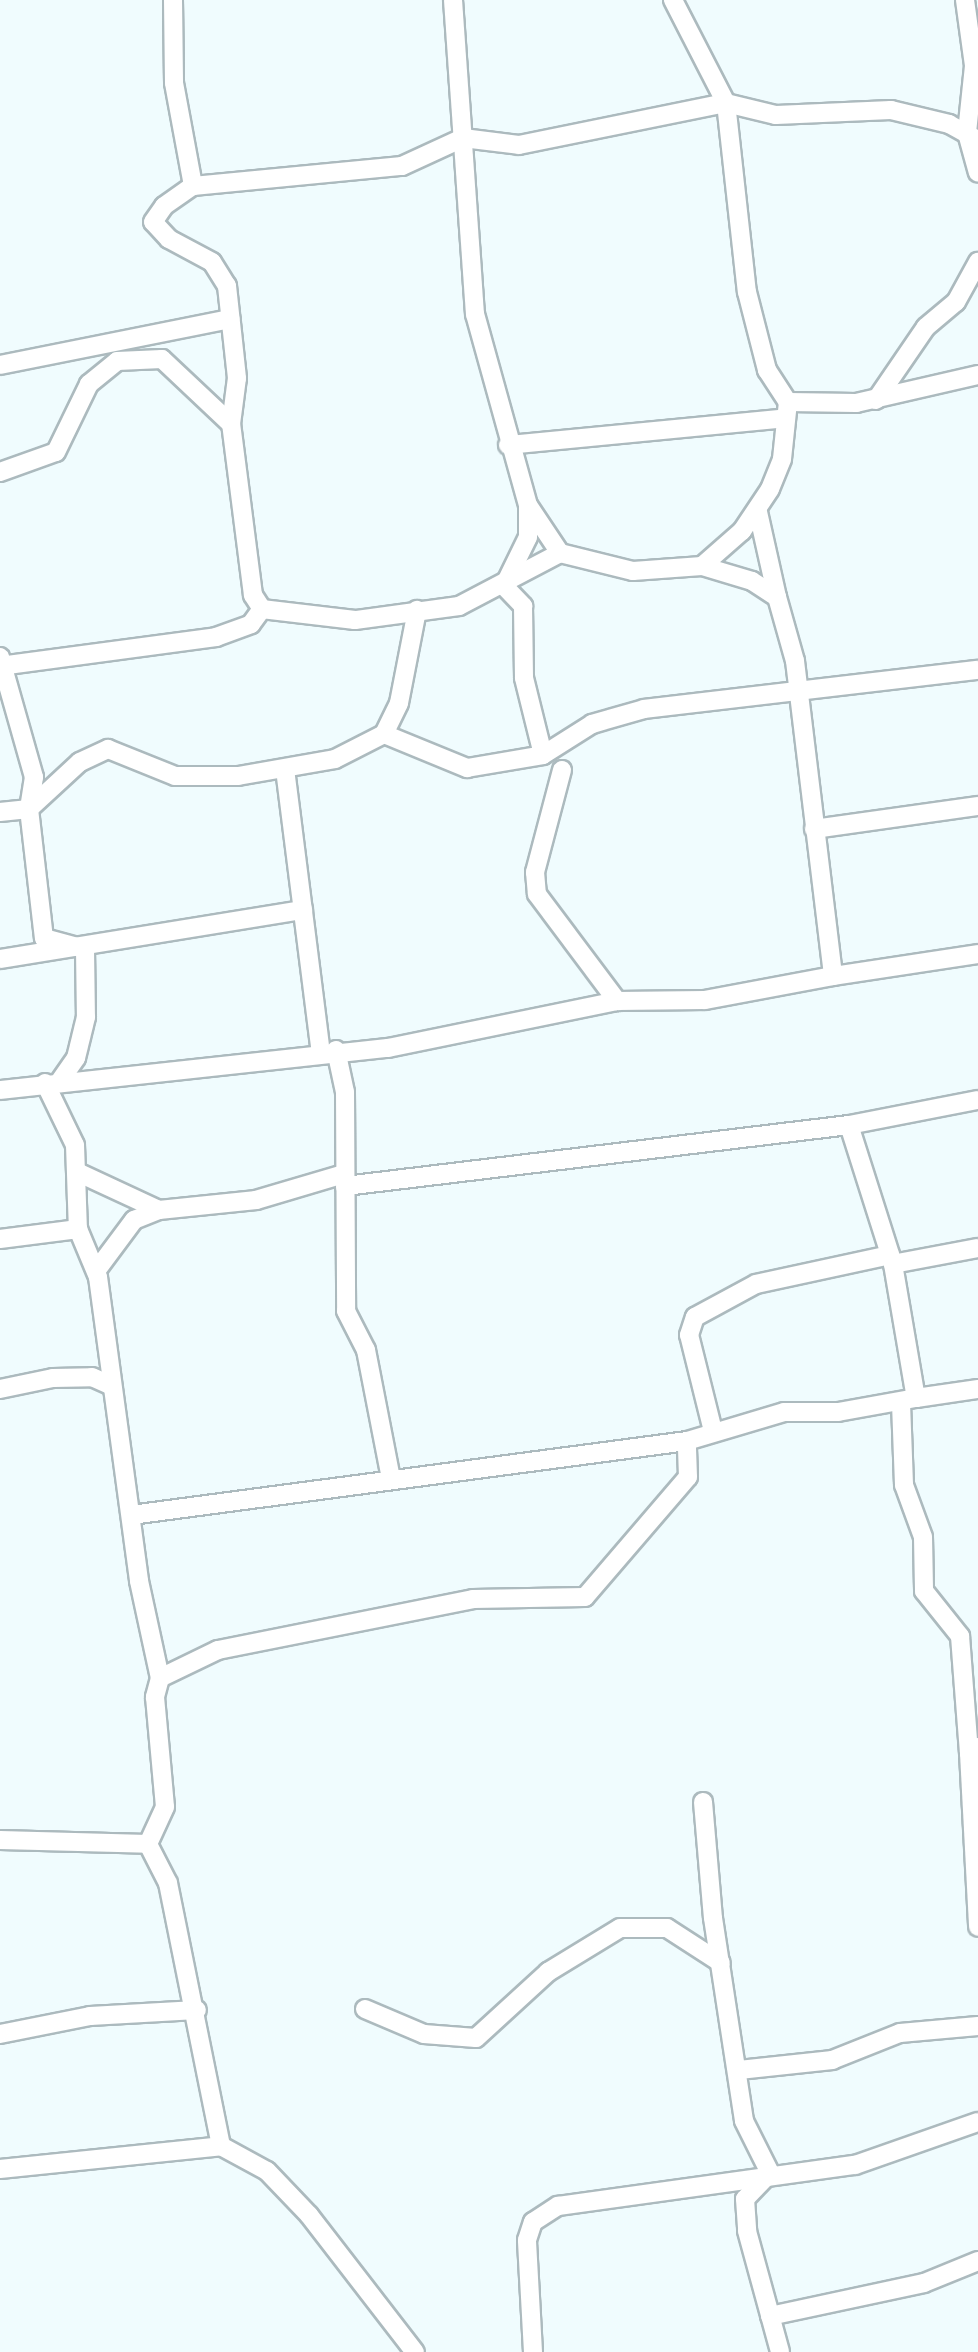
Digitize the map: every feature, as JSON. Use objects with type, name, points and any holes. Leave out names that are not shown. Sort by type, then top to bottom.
[{"type":"street","points":[[173,0],[174,83],[194,186]]},
{"type":"street","points":[[453,0],[476,314],[508,445],[528,505],[560,553],[633,571],[702,566],[752,580],[777,597]]},
{"type":"street","points":[[673,0],[726,104],[747,292],[767,370],[787,410],[782,459],[758,512],[702,566]]},
{"type":"street","points":[[965,0],[976,82],[973,137],[978,173]]},
{"type":"street","points":[[560,553],[504,586],[459,606],[330,620],[262,609],[252,595],[230,424],[237,378],[224,275],[153,222],[194,186],[402,166],[462,138],[519,144],[726,104],[776,115],[871,107],[973,137]]},
{"type":"street","points":[[875,400],[926,327],[956,302],[978,262]]},
{"type":"street","points":[[0,365],[230,319]]},
{"type":"street","points":[[0,472],[56,452],[89,384],[117,362],[162,360],[230,424]]},
{"type":"street","points":[[508,445],[875,400],[978,376]]},
{"type":"street","points":[[504,586],[528,537],[528,505]]},
{"type":"street","points":[[758,512],[799,692],[833,976]]},
{"type":"street","points":[[504,586],[523,606],[524,678],[543,755]]},
{"type":"street","points":[[85,950],[44,938],[29,809],[34,777],[1,662],[216,637],[251,624],[262,609]]},
{"type":"street","points":[[0,812],[29,809],[80,762],[108,749],[175,776],[286,770],[354,752],[384,734],[399,703],[417,610]]},
{"type":"street","points":[[384,734],[467,768],[543,755],[624,713],[978,670]]},
{"type":"street","points":[[286,770],[303,910],[329,1051],[344,1092],[346,1311],[366,1350],[391,1480]]},
{"type":"street","points":[[562,770],[535,872],[536,894],[617,1001]]},
{"type":"street","points":[[814,829],[978,806]]},
{"type":"street","points":[[0,960],[85,950],[303,910]]},
{"type":"street","points":[[52,1082],[76,1058],[86,1017],[85,950]]},
{"type":"street","points":[[0,1090],[433,1041],[617,1001],[705,1000],[978,954]]},
{"type":"street","points":[[52,1082],[75,1145],[78,1229],[96,1271],[131,1515],[160,1678],[155,1696],[165,1807],[148,1844]]},
{"type":"street","points":[[96,1271],[134,1220],[159,1210],[256,1200],[344,1180],[849,1126],[978,1100]]},
{"type":"street","points":[[849,1126],[891,1260],[908,1401],[904,1485],[924,1537],[924,1591],[960,1636],[974,1750],[978,1927]]},
{"type":"street","points":[[77,1172],[159,1210]]},
{"type":"street","points":[[0,1239],[78,1229]]},
{"type":"street","points":[[713,1431],[689,1335],[695,1316],[756,1284],[978,1248]]},
{"type":"street","points":[[0,1389],[92,1377],[112,1386]]},
{"type":"street","points":[[131,1515],[687,1441],[784,1412],[908,1401],[978,1389]]},
{"type":"street","points":[[160,1678],[218,1650],[473,1599],[585,1597],[688,1477],[687,1441]]},
{"type":"street","points":[[704,1802],[721,1963],[744,2121],[770,2172]]},
{"type":"street","points":[[0,1840],[148,1844]]},
{"type":"street","points":[[148,1844],[168,1882],[197,2010],[221,2146]]},
{"type":"street","points":[[365,2008],[424,2034],[476,2038],[548,1972],[620,1928],[667,1928],[721,1963]]},
{"type":"street","points":[[0,2034],[90,2016],[197,2010]]},
{"type":"street","points":[[739,2070],[832,2060],[900,2033],[978,2026]]},
{"type":"street","points":[[533,2352],[527,2240],[534,2222],[558,2206],[770,2172],[855,2165],[978,2122]]},
{"type":"street","points":[[0,2168],[221,2146],[267,2171],[308,2214],[415,2352]]},
{"type":"street","points":[[770,2172],[745,2199],[780,2352]]},
{"type":"street","points":[[770,2316],[924,2283],[978,2261]]}]
